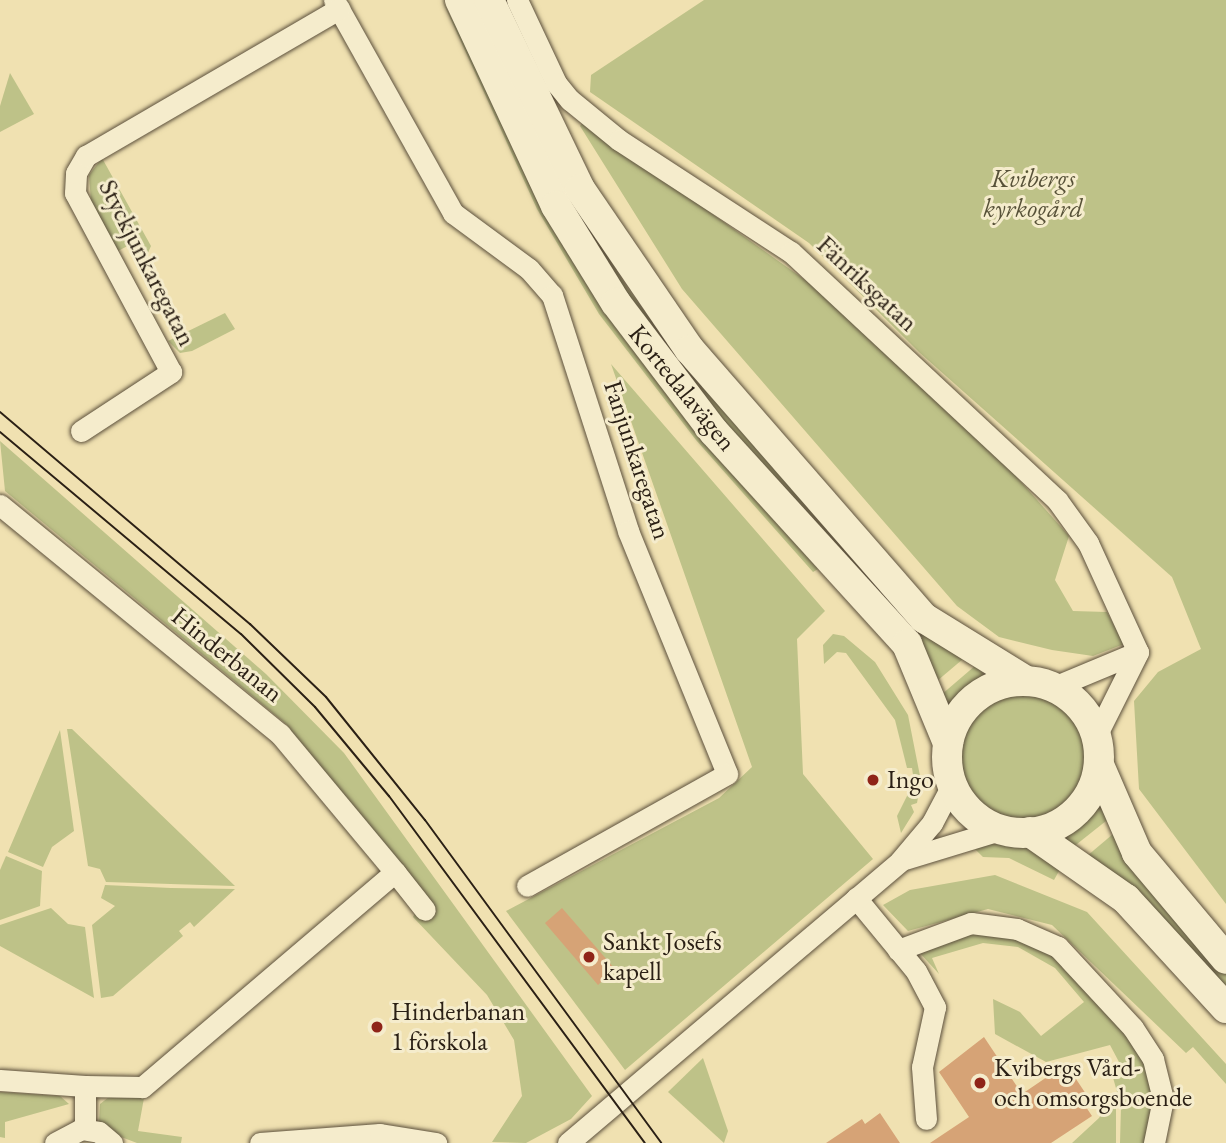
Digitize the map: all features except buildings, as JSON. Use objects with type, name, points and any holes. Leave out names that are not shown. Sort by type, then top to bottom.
[{"type":"main road","name":"Kortedalavägen","points":[[460,0],[556,206],[616,303],[714,432],[907,644],[948,743],[952,785]]},
{"type":"main road","name":"Kortedalavägen","points":[[489,0],[580,189],[690,351],[924,618],[1083,710],[1137,853],[1226,959]]},
{"type":"main road","points":[[948,743],[955,722],[975,697],[994,686],[1040,684]]},
{"type":"main road","points":[[952,785],[968,809],[1000,830],[1030,832],[1060,823],[1076,811],[1089,794],[1097,751]]},
{"type":"main road","points":[[1030,832],[1126,899],[1226,1008]]},
{"type":"street","name":"Fänriksgatan","points":[[517,0],[556,83],[570,100],[619,140],[791,251],[1057,500],[1088,542],[1138,652]]},
{"type":"street","name":"Styckjunkaregatan","points":[[81,431],[171,372],[75,193],[76,173],[86,156],[336,4]]},
{"type":"street","name":"Fanjunkaregatan","points":[[336,4],[453,213],[529,269],[552,295],[628,531],[727,774],[527,886]]},
{"type":"street","name":"Hinderbanan","points":[[0,505],[280,734],[425,910]]},
{"type":"street","points":[[1040,684],[1138,652]]},
{"type":"street","points":[[1097,751],[1138,652]]},
{"type":"street","points":[[568,1143],[900,861],[932,823],[952,785]]},
{"type":"street","points":[[900,861],[1000,830]]},
{"type":"street","points":[[0,1080],[142,1087],[395,872]]},
{"type":"street","points":[[856,898],[898,950],[934,1007],[922,1067],[926,1119]]},
{"type":"street","points":[[898,950],[971,923],[1017,929],[1058,947],[1133,1028],[1153,1059],[1163,1099],[1154,1143]]},
{"type":"street","points":[[85,1086],[85,1129]]},
{"type":"street","points":[[55,1143],[85,1129]]},
{"type":"street","points":[[85,1129],[112,1143]]},
{"type":"street","points":[[260,1143],[380,1134],[436,1143]]},
{"type":"green space","points":[[442,0],[607,313],[676,407],[818,569],[813,572],[696,440],[599,314],[537,209]]},
{"type":"green space","points":[[477,0],[577,208],[628,289],[679,358],[963,659],[937,681],[668,357],[579,223]]},
{"type":"green space","name":"Kvibergs kyrkogård","points":[[704,0],[1226,0],[1226,904],[1139,789],[1134,701],[1158,672],[1201,649],[1172,577],[920,353],[809,243],[590,92],[591,75]]},
{"type":"green space","points":[[10,73],[34,114],[0,132],[0,106]]},
{"type":"green space","points":[[583,122],[829,297],[1015,475],[1069,536],[1055,580],[1073,611],[1107,612],[1124,644],[1093,656],[1052,650],[999,637],[957,606],[682,289],[580,126]]},
{"type":"green space","points":[[102,158],[151,246],[147,255],[137,241],[118,251],[91,202],[89,175]]},
{"type":"green space","points":[[225,313],[235,329],[192,351],[180,353],[168,341]]},
{"type":"green space","points":[[611,364],[825,611],[797,639],[803,774],[873,859],[625,1070],[506,911],[719,798],[752,767]]},
{"type":"green space","points":[[0,441],[266,674],[344,753],[592,1096],[571,1119],[526,1143],[492,1142],[522,1096],[514,1040],[487,995],[413,917],[425,895],[286,724],[5,491]]},
{"type":"green space","points":[[833,634],[844,636],[875,662],[908,715],[921,781],[917,803],[911,805],[914,812],[901,833],[897,816],[914,782],[912,768],[907,768],[895,720],[846,653],[837,652],[824,664],[823,645]]},
{"type":"green space","points":[[976,665],[984,675],[947,705],[941,695]]},
{"type":"green space","points":[[1024,692],[1049,697],[1069,711],[1083,731],[1088,756],[1083,781],[1069,801],[1049,815],[1024,820],[999,815],[979,801],[965,781],[960,756],[965,731],[979,711],[999,697]]},
{"type":"green space","points":[[67,729],[72,729],[235,886],[106,882],[100,869],[88,866]]},
{"type":"green space","points":[[60,730],[74,831],[52,847],[43,867],[8,852]]},
{"type":"green space","points":[[1101,803],[1111,817],[1072,848],[1062,837]]},
{"type":"green space","points":[[1113,834],[1226,974],[1226,992],[1087,856]]},
{"type":"green space","points":[[985,843],[1022,845],[1064,862],[1054,880],[1009,858],[983,857],[974,848]]},
{"type":"green space","points":[[6,856],[42,871],[40,906],[0,920],[0,870]]},
{"type":"green space","points":[[995,875],[1087,912],[1226,1064],[1226,1084],[1193,1047],[1186,1053],[1052,925],[988,909],[908,931],[883,905],[910,890]]},
{"type":"green space","points":[[105,885],[235,889],[194,927],[190,922],[179,931],[183,936],[113,996],[101,998],[92,925],[115,906],[101,898]]},
{"type":"green space","points":[[51,908],[68,924],[85,927],[94,998],[0,946],[0,925]]},
{"type":"green space","points":[[973,934],[1016,936],[1055,955],[1142,1054],[1153,1097],[1144,1143],[1120,1143],[1121,1106],[1112,1074],[1119,1062],[1110,1045],[1046,1062],[995,1034],[993,999],[1020,1012],[1041,1036],[1084,1002],[1055,968],[1018,947],[983,943],[932,958],[939,974],[919,952]]},
{"type":"green space","points":[[703,1058],[728,1131],[724,1143],[668,1092]]},
{"type":"green space","points":[[0,1092],[60,1096],[69,1104],[5,1122],[5,1138],[0,1137]]},
{"type":"green space","points":[[1116,1096],[1116,1143],[1072,1143],[1099,1118],[1111,1097]]},
{"type":"green space","points":[[109,1097],[144,1098],[138,1131],[182,1137],[181,1143],[137,1143],[116,1135],[99,1123],[100,1104]]},
{"type":"tram line","points":[[0,412],[250,624],[326,697],[425,820],[661,1143]]},
{"type":"tram line","points":[[0,432],[241,634],[315,707],[389,796],[645,1143]]},
{"type":"place","name":"Ingo","points":[[873,780]]},
{"type":"place","name":"Sankt Josefs kapell","points":[[589,957]]},
{"type":"place","name":"Hinderbanan 1 förskola","points":[[377,1027]]},
{"type":"place","name":"Kvibergs Vård- och omsorgsboende","points":[[980,1083]]}]
